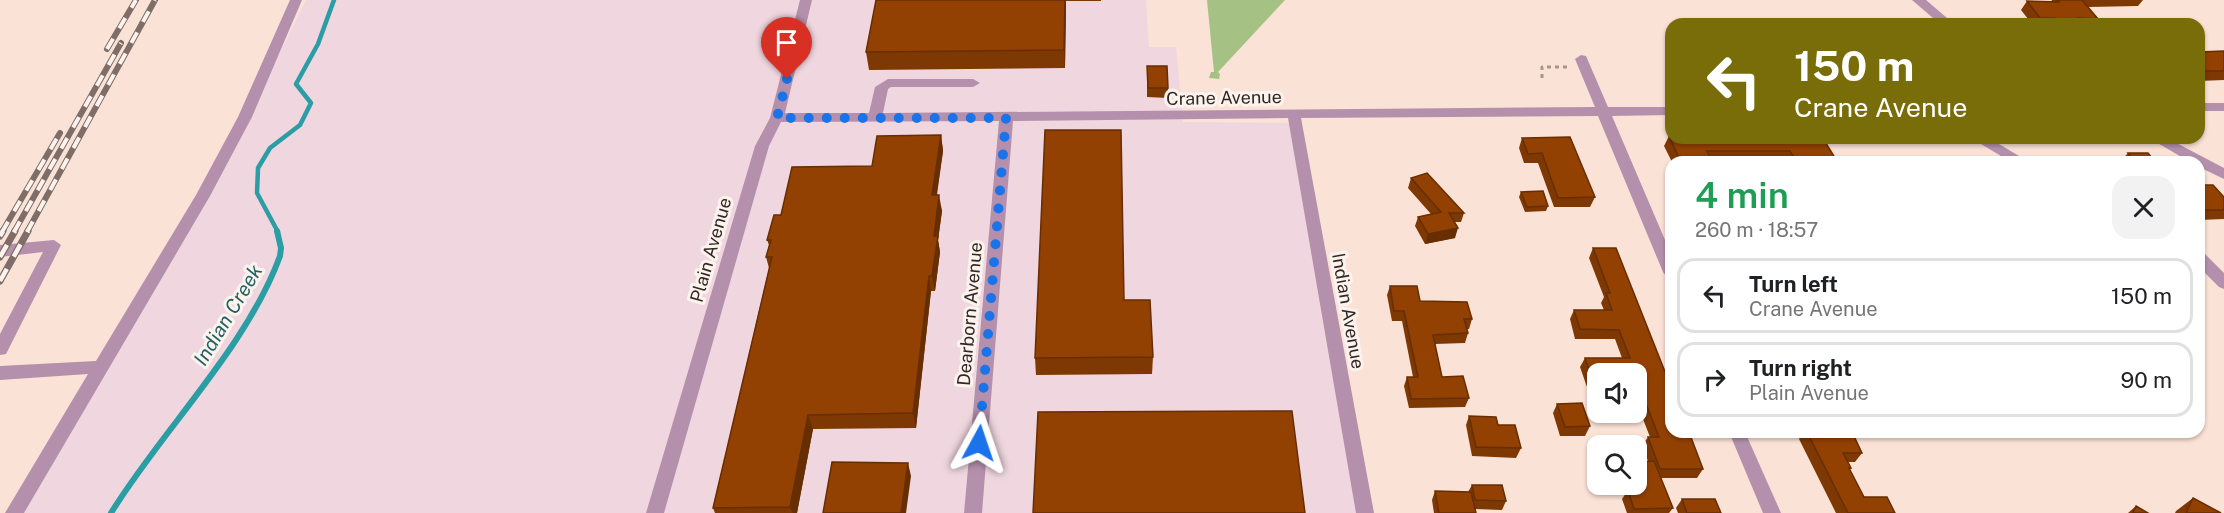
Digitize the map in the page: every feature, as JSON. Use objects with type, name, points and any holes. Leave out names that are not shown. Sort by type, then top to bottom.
[{"type":"street","points":[[15,513],[203,196],[245,117],[296,0]]},
{"type":"street","name":"Plain Avenue","points":[[655,513],[762,146],[777,118],[806,0]]},
{"type":"street","points":[[1918,0],[1940,18]]},
{"type":"street","points":[[1581,59],[1605,111],[1665,257]]},
{"type":"street","points":[[875,118],[882,87],[888,83],[973,83]]},
{"type":"street","points":[[2205,107],[2224,106]]},
{"type":"street","name":"Crane Avenue","points":[[777,118],[1006,118],[1665,111]]},
{"type":"street","name":"Indian Avenue","points":[[1294,115],[1365,513]]},
{"type":"street","name":"Dearborn Avenue","points":[[973,513],[1006,118]]},
{"type":"street","points":[[1989,144],[2011,156]]},
{"type":"street","points":[[2167,144],[2190,156]]},
{"type":"street","points":[[2205,164],[2224,174]]},
{"type":"street","points":[[0,251],[54,245],[0,349]]},
{"type":"street","points":[[2205,263],[2224,283]]},
{"type":"street","points":[[0,373],[100,367]]},
{"type":"street","points":[[1740,438],[1772,513]]},
{"type":"path","points":[[1542,78],[1542,67],[1562,67]]},
{"type":"shaded area","points":[[306,0],[1146,0],[1149,47],[1176,47],[1183,122],[1299,123],[1370,513],[24,513],[213,187]]},
{"type":"green space","points":[[1207,0],[1285,0],[1218,72],[1219,79],[1209,78],[1211,72],[1214,72]]},
{"type":"building","points":[[876,0],[1065,0],[1064,50],[866,52]]},
{"type":"building","points":[[2057,0],[2082,0],[2097,18],[2040,18],[2027,1],[2059,2]]},
{"type":"building","points":[[2224,51],[2224,71],[2205,71],[2205,52]]},
{"type":"building","points":[[1147,66],[1167,66],[1168,88],[1148,88]]},
{"type":"building","points":[[1045,130],[1121,130],[1124,300],[1150,300],[1153,357],[1035,358]]},
{"type":"building","points":[[941,135],[932,195],[939,195],[934,236],[938,236],[932,276],[929,276],[913,413],[808,415],[790,507],[713,508],[772,257],[766,257],[771,240],[767,240],[774,215],[781,215],[792,167],[872,166],[877,136]]},
{"type":"building","points":[[1570,137],[1595,197],[1558,198],[1542,153],[1528,154],[1522,138]]},
{"type":"building","points":[[1673,144],[1826,144],[1834,156],[1793,156],[1790,151],[1707,151],[1709,156],[1678,156]]},
{"type":"building","points":[[2128,153],[2148,153],[2150,156],[2130,156]]},
{"type":"building","points":[[1427,173],[1464,213],[1449,213],[1458,228],[1428,234],[1418,217],[1441,212],[1411,178]]},
{"type":"building","points":[[2205,185],[2213,185],[2224,197],[2224,210],[2205,210]]},
{"type":"building","points":[[1543,191],[1548,206],[1527,207],[1521,192]]},
{"type":"building","points":[[1593,248],[1616,248],[1665,372],[1665,438],[1691,438],[1703,469],[1660,469],[1648,437],[1659,437],[1647,406],[1647,363],[1587,364],[1585,358],[1630,358],[1619,330],[1580,329],[1574,310],[1612,310],[1606,293],[1610,293]]},
{"type":"building","points":[[1390,286],[1417,286],[1420,301],[1467,302],[1472,319],[1464,319],[1468,333],[1433,335],[1442,377],[1463,376],[1469,398],[1411,399],[1407,377],[1418,377],[1404,311],[1394,311]]},
{"type":"building","points":[[1582,403],[1587,423],[1590,426],[1565,427],[1557,404]]},
{"type":"building","points":[[1292,411],[1305,513],[1033,513],[1038,412]]},
{"type":"building","points":[[1469,416],[1496,417],[1498,425],[1515,425],[1521,448],[1476,447]]},
{"type":"building","points":[[1810,438],[1855,438],[1862,453],[1843,453],[1864,497],[1887,497],[1895,513],[1848,513]]},
{"type":"building","points":[[1647,461],[1654,461],[1673,508],[1634,509],[1630,495],[1647,495]]},
{"type":"building","points":[[832,462],[908,463],[901,513],[823,513]]},
{"type":"building","points":[[1472,485],[1502,485],[1506,501],[1475,500]]},
{"type":"building","points":[[1435,491],[1471,492],[1476,513],[1439,513]]},
{"type":"building","points":[[2193,498],[2221,513],[2186,513]]},
{"type":"building","points":[[1682,499],[1715,499],[1721,513],[1687,513]]},
{"type":"building","points":[[2136,506],[2148,513],[2133,513]]},
{"type":"waterway","name":"Indian Creek","points":[[278,232],[257,193],[258,168],[270,148],[300,125],[311,103],[296,84],[318,44],[334,0]]},
{"type":"waterway","name":"Indian Creek","points":[[111,513],[247,323],[280,256],[281,248],[277,231]]},
{"type":"railway","points":[[107,49],[136,0]]},
{"type":"railway","points":[[27,232],[155,0]]},
{"type":"railway","points":[[14,232],[121,43]]},
{"type":"railway","points":[[2,232],[60,133]]},
{"type":"railway","points":[[0,236],[3,231]]},
{"type":"railway","points":[[0,257],[15,231]]},
{"type":"railway","points":[[0,281],[28,231]]},
{"type":"route","points":[[787,79],[777,118],[1006,118],[979,443]]}]
